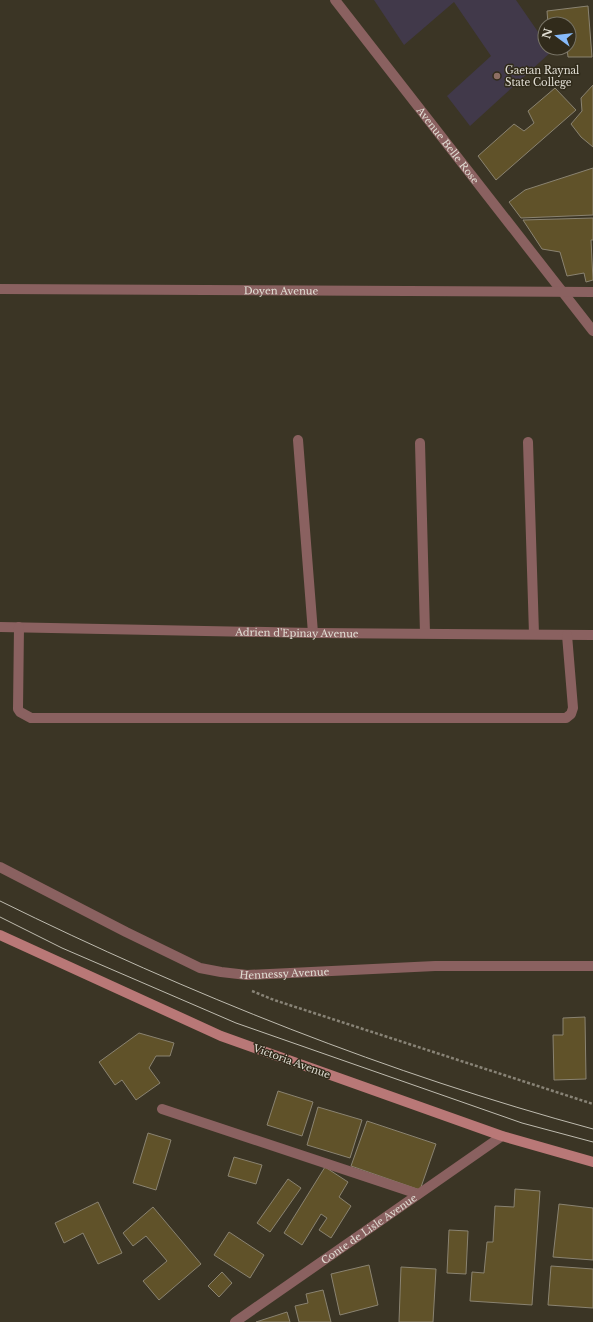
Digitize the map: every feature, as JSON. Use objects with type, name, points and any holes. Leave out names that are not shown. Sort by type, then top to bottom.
[{"type":"main road","name":"Victoria Avenue","points":[[0,935],[222,1036],[502,1136],[593,1162]]},
{"type":"street","name":"Avenue Belle Rose","points":[[335,0],[593,331]]},
{"type":"street","name":"Doyen Avenue","points":[[0,289],[593,292]]},
{"type":"street","points":[[298,440],[312,633]]},
{"type":"street","points":[[528,442],[534,634]]},
{"type":"street","points":[[420,444],[425,633]]},
{"type":"street","name":"Adrien d'Epinay Avenue","points":[[0,627],[312,633],[593,635]]},
{"type":"street","points":[[19,627],[18,709],[20,712],[31,718],[566,718],[571,714],[573,708],[567,635]]},
{"type":"street","name":"Hennessy Avenue","points":[[0,867],[126,932],[200,968],[221,972],[247,975],[435,966],[593,966]]},
{"type":"street","points":[[162,1109],[418,1194]]},
{"type":"street","name":"Conte de Lisle Avenue","points":[[235,1322],[502,1136]]},
{"type":"path","points":[[244,988],[274,1000],[593,1104]]},
{"type":"shaded area","name":"Gaetan Raynal State College","points":[[374,0],[516,0],[537,30],[537,56],[547,56],[470,126],[447,96],[491,56],[454,2],[404,45]]},
{"type":"building","points":[[588,6],[592,57],[568,57],[577,56],[577,16],[547,16],[547,11]]},
{"type":"building","points":[[593,85],[593,147],[581,137],[571,124],[582,111],[581,98]]},
{"type":"building","points":[[555,88],[576,110],[496,180],[478,156],[514,124],[524,131],[534,123],[528,111]]},
{"type":"building","points":[[593,168],[593,215],[521,218],[509,202],[525,190]]},
{"type":"building","points":[[593,218],[593,240],[591,240],[593,280],[586,282],[584,273],[567,276],[560,252],[542,249],[523,220]]},
{"type":"building","points":[[585,1017],[586,1079],[554,1080],[553,1035],[563,1035],[563,1018]]},
{"type":"building","points":[[139,1033],[174,1043],[170,1056],[156,1056],[149,1068],[160,1083],[136,1100],[122,1080],[115,1085],[99,1062]]},
{"type":"building","points":[[278,1091],[313,1102],[302,1136],[267,1125]]},
{"type":"building","points":[[318,1107],[362,1120],[350,1158],[307,1145]]},
{"type":"building","points":[[367,1121],[436,1144],[420,1190],[351,1166]]},
{"type":"building","points":[[148,1133],[171,1140],[156,1190],[133,1183]]},
{"type":"building","points":[[234,1157],[262,1165],[256,1184],[228,1176]]},
{"type":"building","points":[[325,1167],[348,1182],[339,1197],[351,1206],[331,1238],[319,1230],[327,1218],[321,1214],[302,1245],[284,1233]]},
{"type":"building","points":[[288,1179],[301,1188],[270,1232],[257,1223]]},
{"type":"building","points":[[515,1189],[540,1191],[532,1305],[470,1301],[472,1272],[484,1273],[487,1242],[493,1242],[495,1206],[514,1207]]},
{"type":"building","points":[[98,1202],[122,1253],[98,1264],[83,1233],[64,1243],[55,1223]]},
{"type":"building","points":[[559,1204],[593,1208],[593,1260],[553,1257]]},
{"type":"building","points":[[153,1207],[201,1264],[159,1300],[143,1281],[167,1261],[146,1236],[133,1246],[123,1233]]},
{"type":"building","points":[[449,1230],[468,1231],[466,1274],[447,1273]]},
{"type":"building","points":[[229,1232],[264,1255],[250,1278],[214,1255]]},
{"type":"building","points":[[369,1265],[378,1305],[340,1315],[331,1274]]},
{"type":"building","points":[[551,1266],[593,1269],[593,1308],[548,1305]]},
{"type":"building","points":[[401,1267],[436,1269],[433,1322],[399,1322]]},
{"type":"building","points":[[222,1272],[232,1283],[219,1297],[208,1286]]},
{"type":"building","points":[[323,1290],[331,1322],[299,1322],[295,1306],[308,1303],[306,1294]]},
{"type":"building","points":[[287,1312],[290,1322],[256,1322]]},
{"type":"tram line","points":[[0,901],[144,968],[217,1000],[291,1029],[441,1083],[593,1129]]},
{"type":"tram line","points":[[0,917],[62,948],[236,1023],[522,1123],[593,1142]]},
{"type":"place","name":"Gaetan Raynal State College","points":[[497,76]]}]
